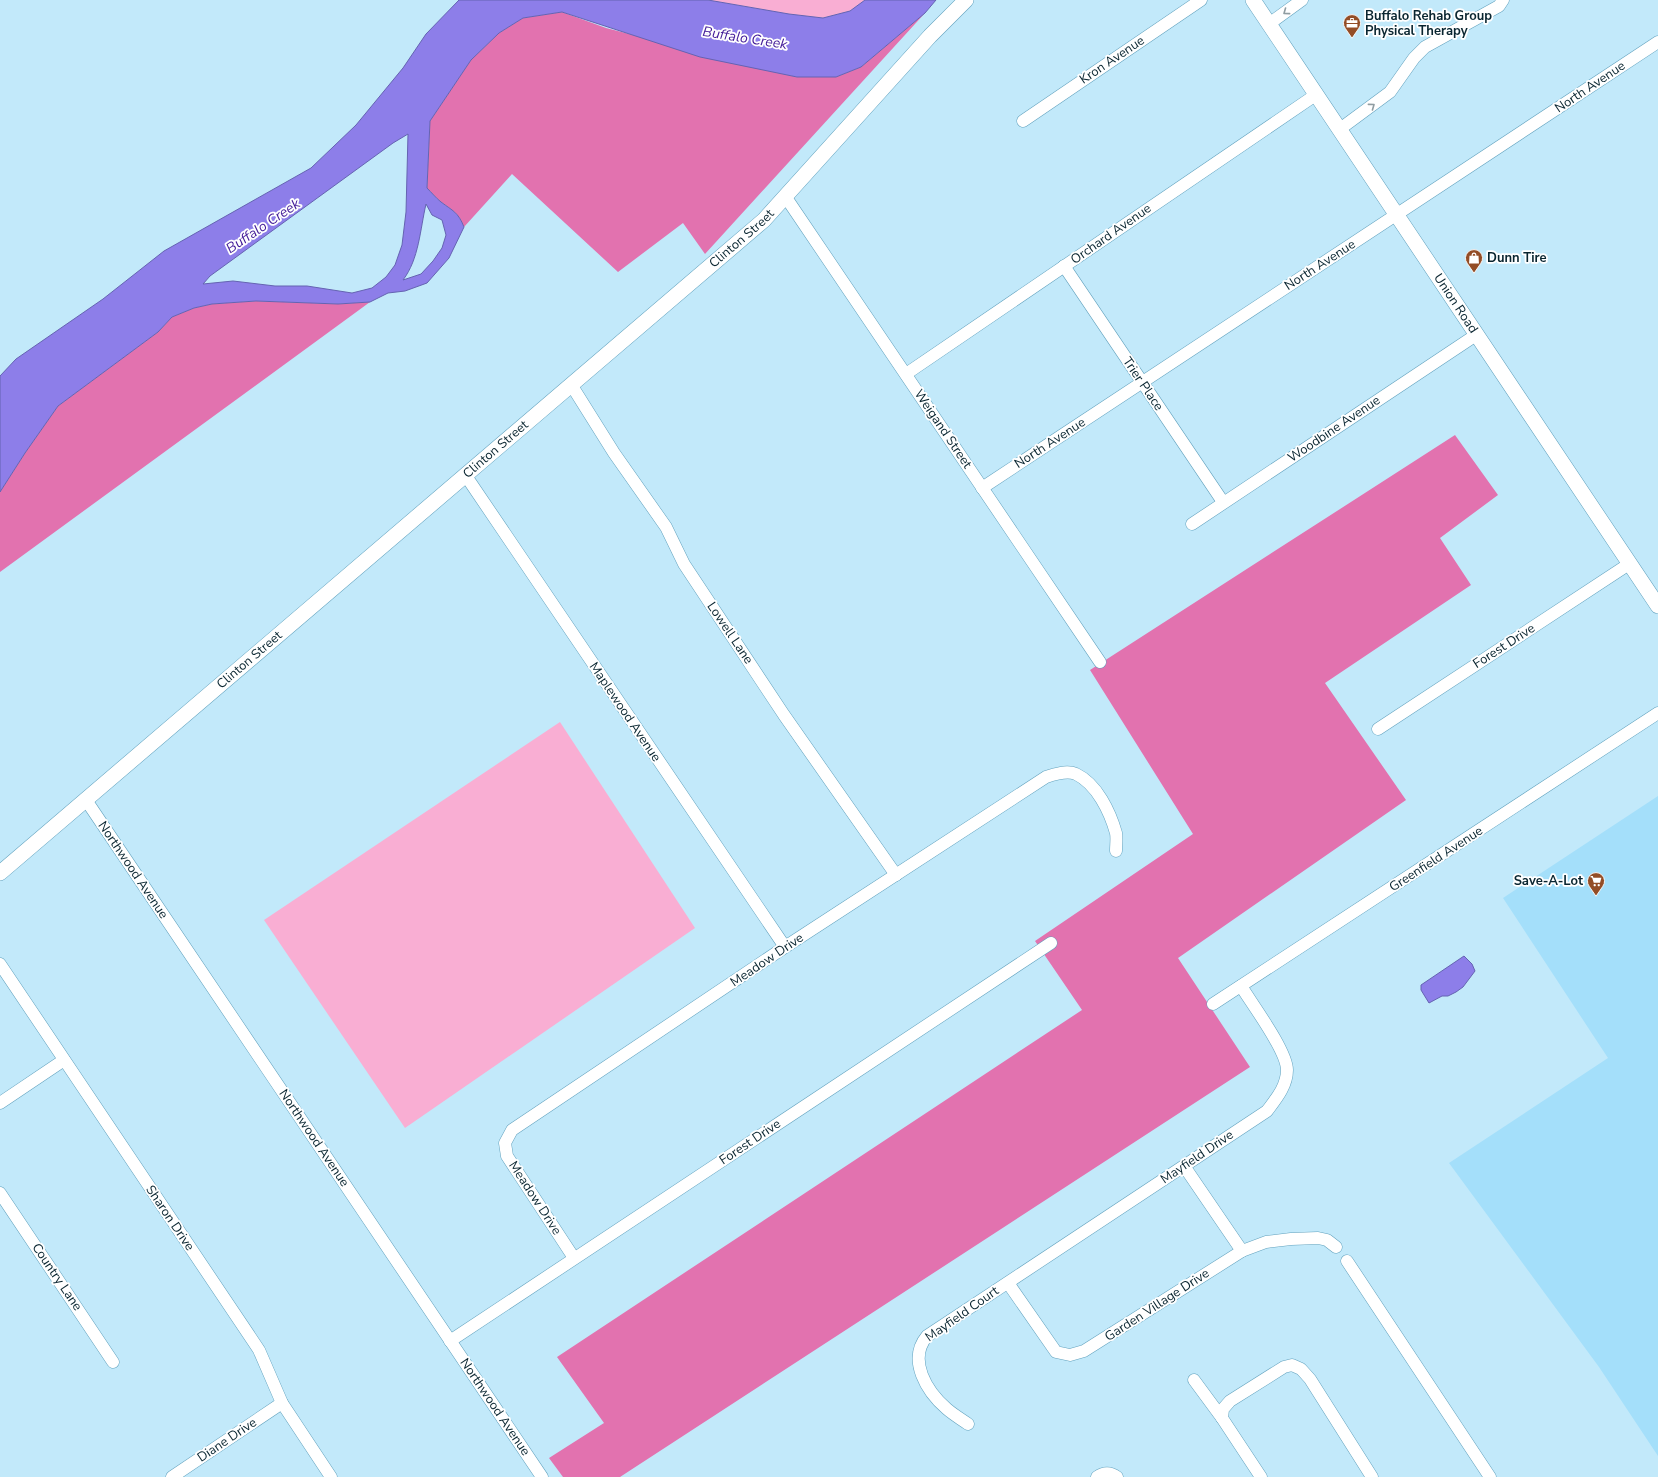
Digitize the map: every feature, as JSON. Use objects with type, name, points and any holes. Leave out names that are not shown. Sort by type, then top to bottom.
[{"type":"main road","name":"Clinton Street","points":[[0,873],[572,386],[764,220],[930,36],[966,0]]},
{"type":"main road","name":"Union Road","points":[[1253,0],[1340,128],[1476,335],[1658,606]]},
{"type":"street","name":"Kron Avenue","points":[[1023,121],[1201,0]]},
{"type":"street","points":[[1269,24],[1302,0]]},
{"type":"street","points":[[1340,128],[1390,92],[1414,58],[1425,47],[1498,6],[1503,0]]},
{"type":"street","name":"North Avenue","points":[[982,488],[1658,42]]},
{"type":"street","name":"Orchard Avenue","points":[[906,374],[1317,94]]},
{"type":"street","name":"Weigand Street","points":[[785,196],[1100,662]]},
{"type":"street","name":"Trier Place","points":[[1064,266],[1224,502]]},
{"type":"street","name":"Woodbine Avenue","points":[[1192,524],[1476,335]]},
{"type":"street","name":"Lowell Lane","points":[[572,386],[614,453],[666,527],[684,564],[784,715],[896,875]]},
{"type":"street","name":"Maplewood Avenue","points":[[466,476],[786,947]]},
{"type":"street","name":"Forest Drive","points":[[1378,729],[1629,564]]},
{"type":"street","name":"Greenfield Avenue","points":[[1213,1004],[1658,713]]},
{"type":"street","name":"Meadow Drive","points":[[574,1258],[507,1156],[506,1143],[512,1130],[1046,776],[1060,772],[1076,774],[1090,785],[1106,807],[1116,834],[1116,851]]},
{"type":"street","name":"Northwood Avenue","points":[[86,800],[542,1477]]},
{"type":"street","name":"Forest Drive","points":[[450,1340],[1051,943]]},
{"type":"street","name":"Sharon Drive","points":[[0,964],[259,1350],[282,1403],[330,1477]]},
{"type":"street","name":"Mayfield Drive","points":[[1008,1282],[1267,1111],[1278,1098],[1288,1069],[1284,1056],[1241,986]]},
{"type":"street","points":[[0,1103],[64,1060]]},
{"type":"street","points":[[1184,1166],[1242,1251]]},
{"type":"street","name":"Country Lane","points":[[0,1193],[114,1362]]},
{"type":"street","name":"Garden Village Drive","points":[[1008,1282],[1056,1352],[1076,1355],[1084,1352],[1242,1251],[1266,1242],[1291,1239],[1318,1238],[1327,1240],[1336,1247]]},
{"type":"street","points":[[1347,1261],[1490,1477]]},
{"type":"street","name":"Mayfield Court","points":[[968,1424],[947,1409],[926,1382],[920,1372],[918,1351],[928,1336],[1008,1282]]},
{"type":"street","points":[[1222,1418],[1223,1409],[1230,1401],[1284,1367],[1292,1365],[1301,1369],[1310,1379],[1368,1475]]},
{"type":"street","points":[[1194,1380],[1222,1418],[1261,1477]]},
{"type":"street","name":"Diane Drive","points":[[172,1477],[282,1403]]},
{"type":"street","points":[[1096,1477],[1102,1473],[1107,1473],[1117,1477]]},
{"type":"shaded area","points":[[708,0],[865,0],[850,11],[823,18],[789,14]]},
{"type":"shaded area","points":[[562,12],[606,28],[797,77],[836,77],[861,67],[925,13],[705,254],[683,223],[618,272],[512,174],[464,227],[457,215],[427,188],[430,121],[471,60],[499,33],[523,18]]},
{"type":"shaded area","points":[[256,301],[338,304],[370,302],[0,572],[0,492],[58,406],[158,332],[172,317],[194,308],[212,304]]},
{"type":"shaded area","points":[[1455,435],[1498,495],[1440,538],[1471,585],[1325,683],[1406,800],[1178,958],[1250,1067],[620,1477],[563,1477],[549,1458],[604,1423],[557,1357],[1082,1010],[1035,941],[1193,834],[1090,670]]},
{"type":"shaded area","points":[[560,722],[695,928],[405,1128],[264,920]]},
{"type":"shaded area","points":[[1658,796],[1658,1456],[1599,1367],[1449,1163],[1608,1058],[1503,898]]},
{"type":"water","name":"Buffalo Creek","points":[[459,0],[708,0],[789,14],[823,18],[850,11],[865,0],[936,0],[925,13],[861,67],[836,77],[797,77],[700,57],[562,12],[523,18],[499,33],[471,60],[430,121],[427,188],[457,215],[464,227],[449,258],[427,283],[405,291],[388,293],[370,302],[338,304],[256,301],[212,304],[194,308],[172,317],[158,332],[58,406],[0,492],[0,376],[16,359],[103,299],[164,251],[311,168],[356,125],[403,68],[426,34]],"holes":[[[408,134],[406,212],[402,245],[395,265],[386,277],[372,288],[352,293],[307,286],[275,286],[233,281],[203,284],[210,276],[393,143]],[[426,204],[432,215],[442,220],[446,235],[442,248],[421,274],[403,280],[416,254]]]},
{"type":"water","points":[[1464,956],[1472,964],[1475,971],[1463,987],[1456,992],[1448,996],[1442,996],[1429,1003],[1421,990],[1421,985]]},
{"type":"place","name":"Buffalo Rehab Group Physical Therapy","points":[[1352,38]]},
{"type":"place","name":"Dunn Tire","points":[[1474,273]]},
{"type":"place","name":"Save-A-Lot","points":[[1596,896]]}]
